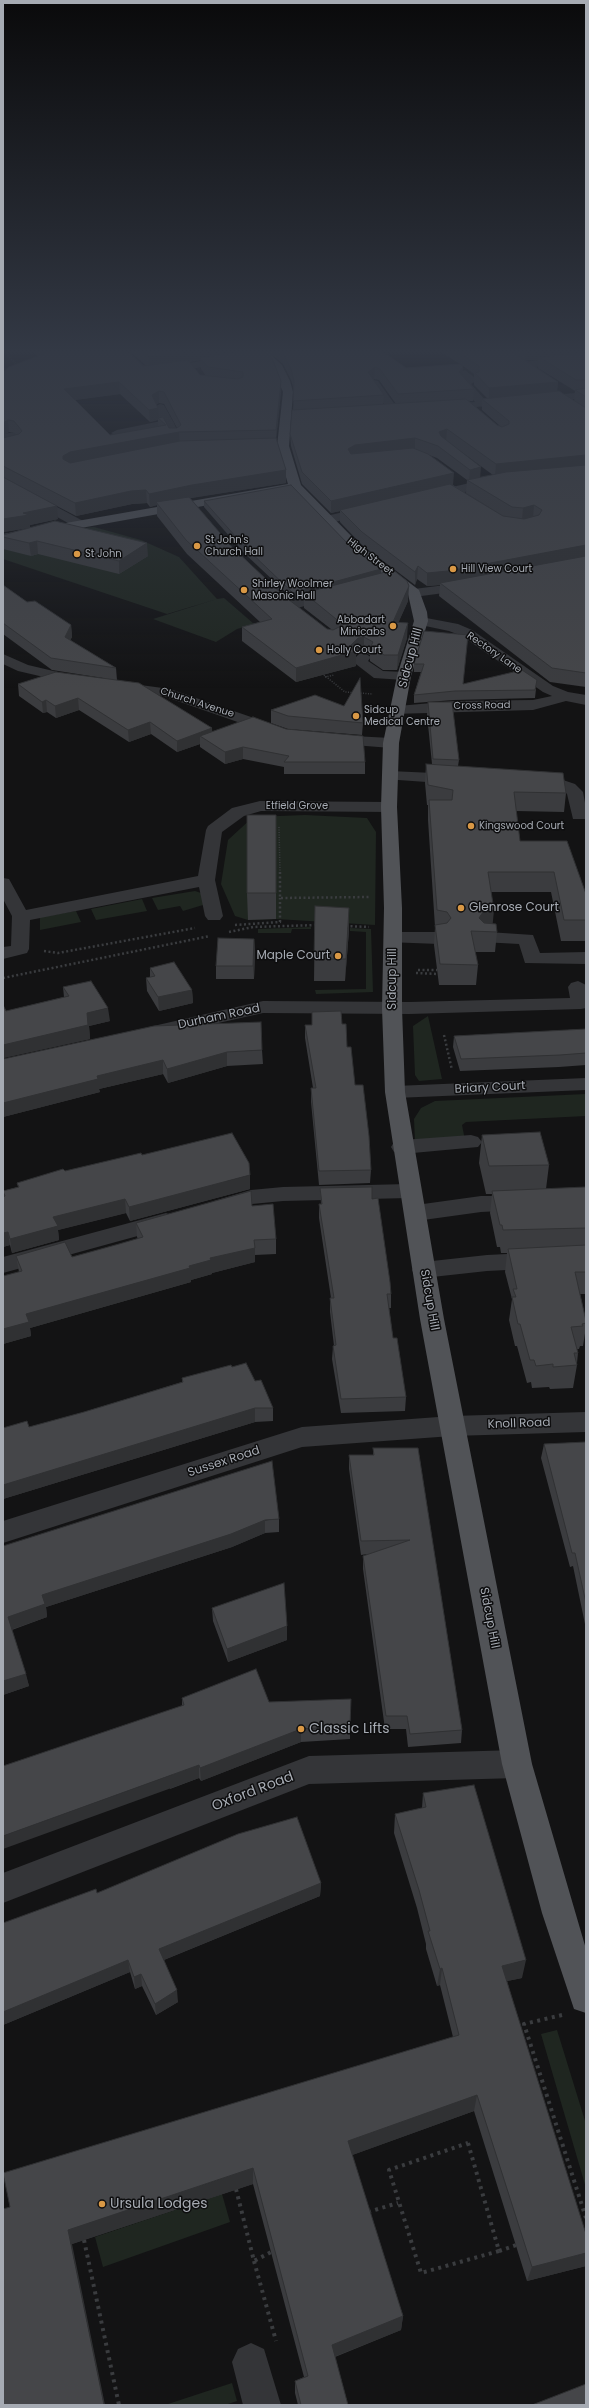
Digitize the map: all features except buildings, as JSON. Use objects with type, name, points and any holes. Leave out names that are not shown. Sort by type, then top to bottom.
[{"type":"main road","name":"High Street","points":[[286,464],[295,486],[326,520],[356,549],[397,577],[414,593]]},
{"type":"main road","points":[[3,538],[81,525],[192,503],[295,486]]},
{"type":"main road","points":[[3,532],[35,532]]},
{"type":"main road","name":"Sidcup Hill","points":[[414,593],[421,621],[401,694],[392,743],[390,776],[389,807],[393,938],[392,1008],[395,1092],[409,1191],[416,1213],[423,1270],[517,1764],[558,1913],[578,2005]]},
{"type":"street","points":[[418,499],[434,495],[453,485],[466,488],[499,480],[483,473]]},
{"type":"street","points":[[3,482],[81,525]]},
{"type":"street","points":[[453,485],[470,502]]},
{"type":"street","points":[[192,503],[201,514]]},
{"type":"street","points":[[326,520],[380,508]]},
{"type":"street","points":[[3,543],[35,532]]},
{"type":"street","points":[[381,581],[397,577]]},
{"type":"street","points":[[261,578],[290,606],[302,615]]},
{"type":"street","points":[[414,593],[447,590],[485,582]]},
{"type":"street","points":[[290,606],[345,591]]},
{"type":"street","name":"Rectory Lane","points":[[421,621],[453,627],[467,633],[540,685],[564,696],[586,700]]},
{"type":"street","name":"Cross Road","points":[[364,657],[359,661],[379,675],[401,694],[454,706],[533,705],[556,700],[564,696]]},
{"type":"street","name":"Church Avenue","points":[[3,658],[23,668],[60,678],[165,692],[290,735]]},
{"type":"street","points":[[321,739],[392,743]]},
{"type":"street","points":[[390,776],[467,779]]},
{"type":"street","points":[[521,782],[560,784],[569,787],[575,792],[579,814]]},
{"type":"street","name":"Etfield Grove","points":[[214,916],[206,880],[214,830],[238,812],[260,806],[389,807]]},
{"type":"street","points":[[21,916],[206,880]]},
{"type":"street","points":[[3,882],[21,916],[12,951]]},
{"type":"street","points":[[393,938],[439,938]]},
{"type":"street","points":[[488,938],[527,939],[532,959],[586,958]]},
{"type":"street","name":"Durham Road","points":[[138,1036],[263,1007],[392,1008],[581,1003],[578,987]]},
{"type":"street","name":"Briary Court","points":[[395,1092],[586,1084]]},
{"type":"street","points":[[402,1147],[471,1142]]},
{"type":"street","points":[[205,1211],[251,1197],[283,1194],[409,1191]]},
{"type":"street","points":[[416,1213],[481,1204],[541,1202]]},
{"type":"street","points":[[3,1266],[182,1217]]},
{"type":"street","points":[[423,1270],[487,1263],[586,1258]]},
{"type":"street","name":"Knoll Road","points":[[452,1426],[586,1422]]},
{"type":"street","name":"Sussex Road","points":[[3,1532],[302,1438],[452,1426]]},
{"type":"street","name":"Oxford Road","points":[[3,1888],[309,1770],[517,1764]]},
{"type":"street","points":[[262,2405],[265,2356]]},
{"type":"path","points":[[334,675],[324,676],[345,692],[401,694]]},
{"type":"path","points":[[230,924],[280,922],[279,806]]},
{"type":"path","points":[[280,898],[392,896]]},
{"type":"path","points":[[221,934],[253,927],[318,925]]},
{"type":"path","points":[[342,926],[357,926]]},
{"type":"path","points":[[12,951],[58,953],[166,932],[200,927]]},
{"type":"path","points":[[3,978],[214,935]]},
{"type":"path","points":[[98,941],[100,945]]},
{"type":"path","points":[[413,970],[437,970]]},
{"type":"path","points":[[412,973],[438,974]]},
{"type":"path","points":[[444,1035],[457,1090]]},
{"type":"path","points":[[578,2005],[524,2024],[586,2218]]},
{"type":"path","points":[[499,2251],[468,2143],[389,2170],[421,2273],[499,2251],[523,2242]]},
{"type":"path","points":[[236,2189],[254,2261],[265,2356]]},
{"type":"path","points":[[364,2213],[398,2203]]},
{"type":"path","points":[[84,2240],[119,2405]]},
{"type":"path","points":[[254,2261],[278,2249]]},
{"type":"shaded area","points":[[94,527],[141,540],[179,557],[217,599],[167,614],[3,559],[3,546],[60,530]]},
{"type":"shaded area","points":[[224,598],[254,624],[237,629],[216,642],[153,619]]},
{"type":"shaded area","points":[[305,815],[367,818],[376,832],[375,925],[276,919],[248,920],[235,916],[221,884],[228,840],[253,817]]},
{"type":"shaded area","points":[[195,891],[201,893],[205,900],[203,905],[183,911],[180,906],[158,910],[152,898]]},
{"type":"shaded area","points":[[142,899],[147,911],[96,920],[91,909]]},
{"type":"shaded area","points":[[76,911],[81,922],[40,930],[40,917]]},
{"type":"shaded area","points":[[311,927],[311,929],[292,929],[291,933],[258,933],[258,929]]},
{"type":"shaded area","points":[[350,928],[371,929],[373,992],[316,994],[315,990],[366,989],[366,932],[350,931]]},
{"type":"shaded area","points":[[428,1016],[442,1079],[419,1081],[415,1075],[413,1026]]},
{"type":"shaded area","points":[[586,1094],[586,1116],[466,1122],[462,1125],[465,1140],[415,1142],[414,1119],[421,1108],[435,1101]]},
{"type":"shaded area","points":[[557,2030],[586,2124],[586,2188],[541,2034]]},
{"type":"shaded area","points":[[222,2194],[230,2222],[103,2267],[95,2237]]},
{"type":"shaded area","points":[[232,2383],[237,2401],[225,2405],[165,2405]]},
{"type":"place","name":"St John's Church Hall","points":[[197,546]]},
{"type":"place","name":"St John","points":[[77,554]]},
{"type":"place","name":"Hill View Court","points":[[453,569]]},
{"type":"place","name":"Shirley Woolmer Masonic Hall","points":[[244,590]]},
{"type":"place","name":"Abbadart Minicabs","points":[[393,626]]},
{"type":"place","name":"Holly Court","points":[[319,650]]},
{"type":"place","name":"Sidcup Medical Centre","points":[[356,716]]},
{"type":"place","name":"Kingswood Court","points":[[471,826]]},
{"type":"place","name":"Glenrose Court","points":[[461,908]]},
{"type":"place","name":"Maple Court","points":[[338,956]]},
{"type":"place","name":"Classic Lifts","points":[[301,1729]]},
{"type":"place","name":"Ursula Lodges","points":[[102,2204]]}]
